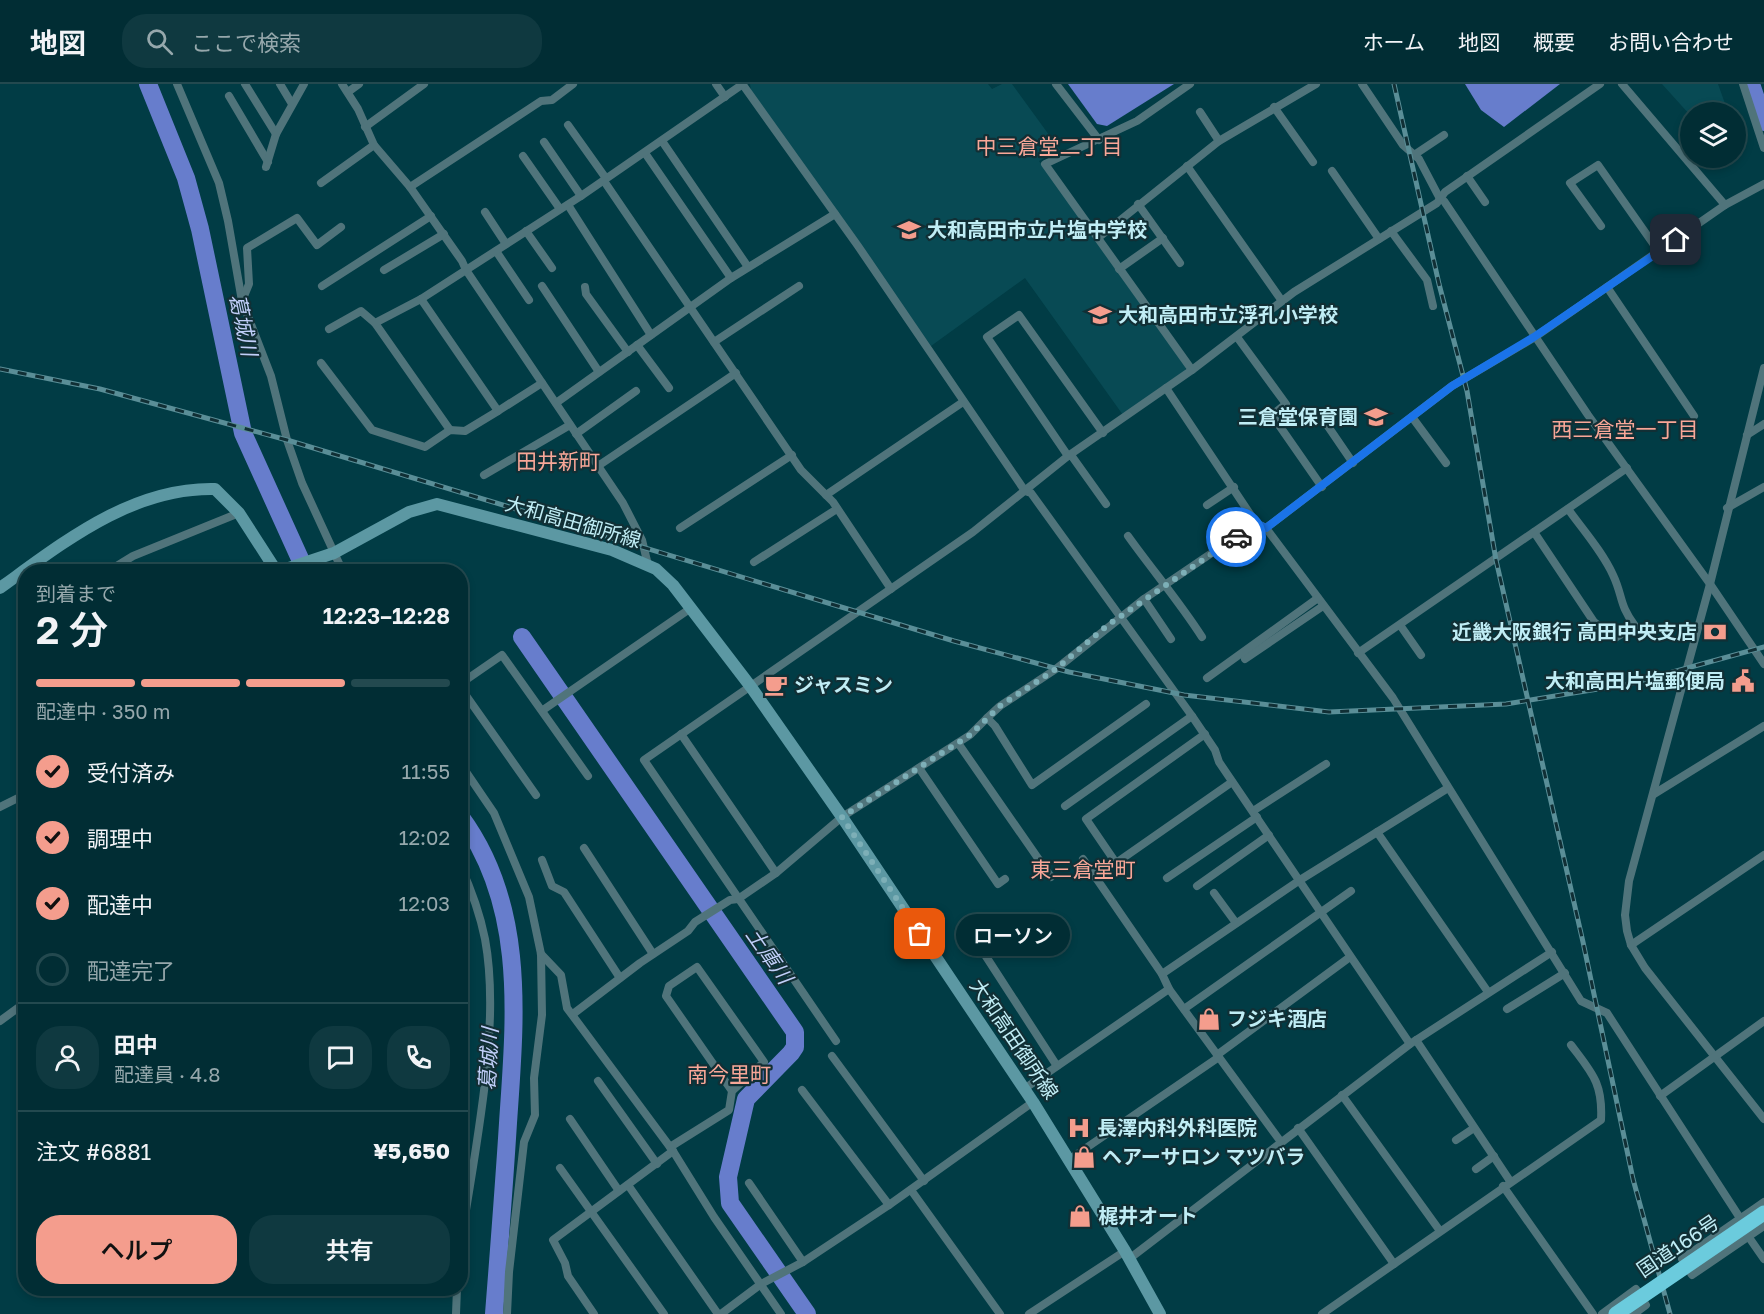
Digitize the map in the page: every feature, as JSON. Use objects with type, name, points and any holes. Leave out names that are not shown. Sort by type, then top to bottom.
[{"type":"highway","name":"国道166号","points":[[1616,1314],[1764,1213]]},
{"type":"main road","name":"大和高田御所線","points":[[34,564],[110,513],[189,488],[215,489],[238,513],[276,564]]},
{"type":"main road","name":"大和高田御所線","points":[[299,564],[330,554],[409,512],[438,504],[612,550],[648,565],[673,585],[751,687],[842,817],[1033,1102],[1070,1159],[1160,1314]]},
{"type":"main road","name":"大和高田御所線","points":[[0,588],[18,575]]},
{"type":"street","points":[[177,84],[219,183],[242,301],[271,376],[287,440],[302,483],[330,554],[337,564]]},
{"type":"street","points":[[245,84],[276,134]]},
{"type":"street","points":[[280,84],[292,104]]},
{"type":"street","points":[[230,96],[267,165],[276,134],[304,84]]},
{"type":"street","points":[[342,84],[374,145],[410,187],[444,234],[462,261],[465,270],[623,503],[642,540],[648,565]]},
{"type":"street","points":[[348,92],[359,84]]},
{"type":"street","points":[[365,127],[424,84]]},
{"type":"street","points":[[410,187],[542,101],[552,100],[573,84]]},
{"type":"street","points":[[716,84],[725,97]]},
{"type":"street","points":[[375,322],[421,299],[496,251],[604,181],[743,84],[1024,490],[1031,493],[1192,716],[1232,782],[1350,957],[1494,1156],[1507,1184],[1593,1314]]},
{"type":"street","points":[[1056,84],[1099,140]]},
{"type":"street","points":[[1190,84],[1137,121],[1045,164],[1192,370]]},
{"type":"street","points":[[1098,237],[1219,141],[1316,84]]},
{"type":"street","points":[[1362,84],[1403,145],[1419,159],[1439,198],[1444,201],[1534,337],[1710,584],[1764,664]]},
{"type":"street","points":[[836,1041],[644,760],[973,532],[1069,456],[1192,370],[1282,302],[1437,203],[1439,198],[1467,176],[1600,84]]},
{"type":"street","points":[[1622,84],[1725,205]]},
{"type":"street","points":[[1743,84],[1764,148]]},
{"type":"street","points":[[1274,107],[1313,162]]},
{"type":"street","points":[[1200,112],[1219,141]]},
{"type":"street","points":[[568,125],[801,470],[837,509],[891,589]]},
{"type":"street","points":[[1414,155],[1444,135]]},
{"type":"street","points":[[662,141],[748,267]]},
{"type":"street","points":[[544,142],[581,196]]},
{"type":"street","points":[[321,183],[374,145]]},
{"type":"street","points":[[645,153],[730,278]]},
{"type":"street","points":[[523,156],[564,207],[651,335]]},
{"type":"street","points":[[1601,226],[1570,183],[1598,165],[1659,252]]},
{"type":"street","points":[[1187,166],[1282,302]]},
{"type":"street","points":[[1332,171],[1379,239]]},
{"type":"street","points":[[1467,176],[1485,202]]},
{"type":"street","points":[[1266,528],[1452,386],[1534,337],[1725,205],[1764,184]]},
{"type":"street","points":[[1138,204],[1180,263]]},
{"type":"street","points":[[485,212],[506,244]]},
{"type":"street","points":[[556,403],[730,278],[835,214]]},
{"type":"street","points":[[321,286],[431,216]]},
{"type":"street","points":[[242,301],[249,284],[247,248],[297,218],[317,245],[341,227]]},
{"type":"street","points":[[526,231],[552,267]]},
{"type":"street","points":[[1391,231],[1427,280],[1433,306]]},
{"type":"street","points":[[384,270],[444,234]]},
{"type":"street","points":[[1119,269],[1163,238]]},
{"type":"street","points":[[496,251],[529,300]]},
{"type":"street","points":[[542,286],[599,372]]},
{"type":"street","points":[[714,342],[799,286]]},
{"type":"street","points":[[585,287],[586,294],[628,352]]},
{"type":"street","points":[[1607,287],[1694,416]]},
{"type":"street","points":[[421,299],[498,411]]},
{"type":"street","points":[[329,328],[361,311],[375,322],[450,430]]},
{"type":"street","points":[[1103,434],[1018,315],[987,337],[1069,456],[1106,504]]},
{"type":"street","points":[[1236,337],[1286,404],[1272,415],[1322,487]]},
{"type":"street","points":[[637,345],[669,388]]},
{"type":"street","points":[[321,363],[372,430],[425,447],[450,430],[465,432],[542,383]]},
{"type":"street","points":[[1764,369],[1727,508],[1710,584],[1629,881],[1625,915],[1631,945],[1645,968],[1764,1119]]},
{"type":"street","points":[[598,466],[736,373]]},
{"type":"street","points":[[1166,388],[1256,523],[1266,528],[1393,698],[1581,1001],[1606,1013],[1740,1218]]},
{"type":"street","points":[[576,434],[636,391]]},
{"type":"street","points":[[826,495],[963,402]]},
{"type":"street","points":[[1412,417],[1446,463]]},
{"type":"street","points":[[1324,422],[1353,463]]},
{"type":"street","points":[[1747,435],[1764,424]]},
{"type":"street","points":[[484,475],[570,425]]},
{"type":"street","points":[[680,528],[792,455]]},
{"type":"street","points":[[1358,653],[1627,468]]},
{"type":"street","points":[[1207,506],[1234,487]]},
{"type":"street","points":[[1727,508],[1764,487]]},
{"type":"street","points":[[754,562],[837,509]]},
{"type":"street","points":[[1534,532],[1594,622],[1615,638],[1635,626],[1622,608],[1620,590],[1612,572],[1568,509]]},
{"type":"street","points":[[120,564],[134,556],[238,513]]},
{"type":"street","points":[[573,1014],[711,912],[730,900],[738,899],[776,873],[842,817],[958,743],[1000,706],[1056,669],[1119,616],[1256,523]]},
{"type":"street","points":[[1128,536],[1164,585],[1171,589],[1202,637]]},
{"type":"street","points":[[1144,599],[1172,639]]},
{"type":"street","points":[[1245,659],[1321,602]]},
{"type":"street","points":[[1207,678],[1321,602]]},
{"type":"street","points":[[543,710],[691,608]]},
{"type":"street","points":[[1400,625],[1421,655]]},
{"type":"street","points":[[468,680],[502,655],[588,776]]},
{"type":"street","points":[[468,697],[536,795]]},
{"type":"street","points":[[987,718],[995,726],[1032,784],[1146,705]]},
{"type":"street","points":[[1065,806],[1192,716]]},
{"type":"street","points":[[1654,794],[1763,728]]},
{"type":"street","points":[[681,734],[776,873]]},
{"type":"street","points":[[1204,734],[1086,819],[1116,863],[1232,782]]},
{"type":"street","points":[[958,743],[1051,877]]},
{"type":"street","points":[[1167,878],[1326,764]]},
{"type":"street","points":[[919,768],[998,885],[1005,879]]},
{"type":"street","points":[[468,776],[494,813],[529,897],[541,954],[542,1015],[534,1078],[535,1115],[524,1142],[509,1272],[507,1314]]},
{"type":"street","points":[[1162,974],[1299,880],[1448,788]]},
{"type":"street","points":[[0,807],[18,798]]},
{"type":"street","points":[[1377,832],[1488,992]]},
{"type":"street","points":[[1197,886],[1269,835]]},
{"type":"street","points":[[584,848],[653,954]]},
{"type":"street","points":[[1631,945],[1764,855]]},
{"type":"street","points":[[1083,859],[1162,974],[1169,990],[1281,1142]]},
{"type":"street","points":[[542,860],[552,886],[564,892],[620,978]]},
{"type":"street","points":[[468,883],[485,940],[489,997],[487,1061],[468,1193]]},
{"type":"street","points":[[1184,1009],[1351,891]]},
{"type":"street","points":[[1214,893],[1236,923]]},
{"type":"street","points":[[976,941],[1057,1066]]},
{"type":"street","points":[[1029,1314],[1127,1255],[1413,1042],[1552,952]]},
{"type":"street","points":[[541,954],[547,957],[561,975],[567,1008],[672,1149],[714,1217],[781,1314]]},
{"type":"street","points":[[1070,1159],[1218,1056],[1350,957]]},
{"type":"street","points":[[594,1314],[568,1276],[565,1263],[553,1240],[657,1164],[672,1149],[729,1110],[732,1091],[764,1062],[697,967],[669,986],[666,996],[732,1091]]},
{"type":"street","points":[[1508,1009],[1565,973]]},
{"type":"street","points":[[1024,1089],[1169,990]]},
{"type":"street","points":[[0,1021],[18,1008]]},
{"type":"street","points":[[1660,1096],[1764,1021]]},
{"type":"street","points":[[1322,1314],[1601,1120],[1602,1103],[1597,1081],[1571,1045]]},
{"type":"street","points":[[832,1056],[924,1181]]},
{"type":"street","points":[[598,1081],[657,1164]]},
{"type":"street","points":[[802,1090],[889,1205]]},
{"type":"street","points":[[1342,1095],[1440,1231]]},
{"type":"street","points":[[628,1185],[719,1314],[761,1284],[803,1262],[889,1205],[1033,1102]]},
{"type":"street","points":[[570,1119],[619,1191]]},
{"type":"street","points":[[1298,1128],[1394,1264]]},
{"type":"street","points":[[1456,1140],[1474,1128]]},
{"type":"street","points":[[1476,1169],[1494,1156]]},
{"type":"street","points":[[560,1168],[664,1314]]},
{"type":"street","points":[[749,1183],[803,1262]]},
{"type":"street","points":[[911,1190],[1000,1314]]},
{"type":"street","points":[[1764,1202],[1682,1258],[1692,1275],[1764,1226]]},
{"type":"street","points":[[1748,1236],[1764,1259]]},
{"type":"street","points":[[1602,1314],[1636,1289],[1646,1305],[1634,1314]]},
{"type":"street","points":[[456,1314],[457,1296]]},
{"type":"shaded area","points":[[750,84],[988,84],[992,89],[1002,84],[1012,84],[1060,150],[1039,161],[1186,367],[1185,372],[1123,415],[1025,278],[931,346],[751,90]]},
{"type":"shaded area","points":[[1662,84],[1718,84],[1724,102],[1680,102],[1680,104]]},
{"type":"water","points":[[1068,84],[1174,84],[1107,126],[1097,124]]},
{"type":"water","points":[[1465,84],[1560,84],[1504,127],[1481,110]]},
{"type":"waterway","name":"葛城川","points":[[148,84],[186,178],[200,229],[243,433],[302,564]]},
{"type":"waterway","points":[[1751,84],[1764,122]]},
{"type":"waterway","name":"土庫川","points":[[522,637],[795,1032],[795,1047],[791,1053],[746,1099],[728,1177],[730,1203],[807,1314]]},
{"type":"waterway","name":"葛城川","points":[[468,829],[482,851],[497,887],[512,964],[513,1044],[494,1314]]},
{"type":"railway","points":[[1394,84],[1439,284],[1467,391],[1496,560],[1583,942],[1633,1179],[1670,1314]]},
{"type":"railway","points":[[0,369],[100,389],[287,440],[954,641],[1069,672],[1184,695],[1329,712],[1506,704],[1629,684],[1764,647]]},
{"type":"way so far","points":[[920,934],[842,817],[970,735],[1000,706],[1056,669],[1108,625],[1236,537]]},
{"type":"place","name":"大和高田市立片塩中学校","points":[[909,230]]},
{"type":"place","name":"大和高田市立浮孔小学校","points":[[1100,315]]},
{"type":"place","name":"三倉堂保育園","points":[[1376,417]]},
{"type":"place","name":"近畿大阪銀行 高田中央支店","points":[[1715,632]]},
{"type":"place","name":"大和高田片塩郵便局","points":[[1743,681]]},
{"type":"place","name":"ジャスミン","points":[[776,685]]},
{"type":"place","name":"ローソン","points":[[920,934]]},
{"type":"place","name":"フジキ酒店","points":[[1209,1019]]},
{"type":"place","name":"長澤内科外科医院","points":[[1079,1128]]},
{"type":"place","name":"ヘアーサロン マツバラ","points":[[1084,1157]]},
{"type":"place","name":"梶井オート","points":[[1080,1216]]},
{"type":"district","name":"中三倉堂二丁目","points":[[1049,147]]},
{"type":"district","name":"西三倉堂一丁目","points":[[1625,430]]},
{"type":"district","name":"田井新町","points":[[558,462]]},
{"type":"district","name":"東三倉堂町","points":[[1083,870]]},
{"type":"district","name":"南今里町","points":[[729,1075]]},
{"type":"route","points":[[1236,537],[1256,523],[1266,528],[1452,386],[1534,337],[1676,240]]}]
